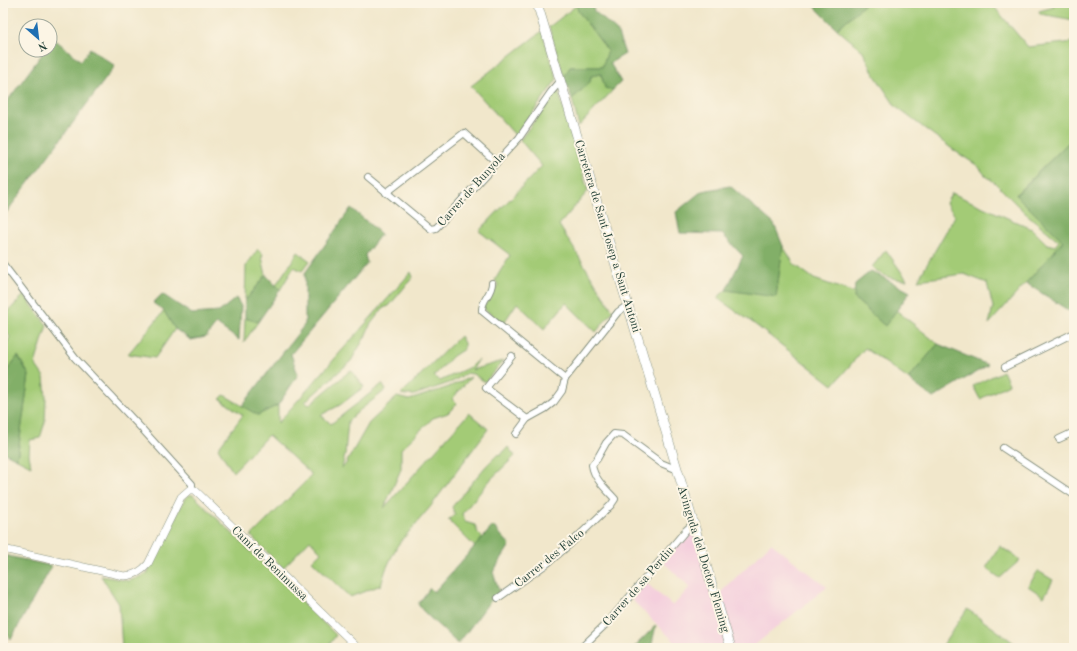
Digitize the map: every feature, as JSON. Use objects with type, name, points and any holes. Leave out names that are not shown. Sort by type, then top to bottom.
[{"type":"main road","name":"Carretera de Sant Josep a Sant Antoni","points":[[537,3],[678,470]]},
{"type":"main road","name":"Avinguda del Doctor Fleming","points":[[678,470],[731,648]]},
{"type":"street","name":"Carrer de Bunyola","points":[[368,176],[386,193],[431,229],[436,228],[519,138],[551,92],[561,82]]},
{"type":"street","points":[[386,193],[464,133],[496,162]]},
{"type":"street","points":[[3,264],[74,358],[192,484],[192,489],[185,492],[180,497],[148,564],[136,574],[124,576],[3,549]]},
{"type":"street","points":[[492,283],[492,288],[481,305],[482,311],[565,379]]},
{"type":"street","points":[[516,434],[527,419],[554,402],[562,391],[565,379],[618,312],[628,306]]},
{"type":"street","points":[[1005,366],[1074,333]]},
{"type":"street","points":[[512,356],[486,388],[527,419]]},
{"type":"street","points":[[1059,439],[1074,432]]},
{"type":"street","name":"Carrer des Falco","points":[[498,598],[548,563],[611,505],[615,499],[598,480],[593,471],[592,465],[606,443],[614,434],[623,435],[661,463],[678,470]]},
{"type":"street","points":[[1003,448],[1074,495]]},
{"type":"street","name":"Camí de Benimussa","points":[[192,489],[198,492],[358,648]]},
{"type":"street","name":"Carrer de sa Perdiu","points":[[581,648],[610,620],[686,530],[694,523]]},
{"type":"shaded area","points":[[692,529],[711,596],[720,593],[771,543],[827,587],[751,648],[726,648],[725,645],[722,648],[671,648],[675,642],[631,599],[645,582],[673,606],[690,587],[663,562]]},
{"type":"green space","points":[[576,3],[592,3],[594,11],[617,31],[625,54],[610,63],[621,82],[613,90],[605,88],[601,74],[591,76],[590,82],[572,99],[564,77],[570,67],[602,67],[608,51],[578,11]]},
{"type":"green space","points":[[811,3],[866,3],[837,29]]},
{"type":"green space","points":[[866,3],[991,3],[1028,47],[1074,42],[1074,137],[1016,194],[1064,241],[989,324],[993,307],[987,283],[964,274],[918,280],[955,216],[946,203],[952,193],[1032,229],[1047,244],[1055,246],[1059,241],[1024,212],[985,175],[978,166],[955,151],[896,107],[874,74],[863,51],[837,29]]},
{"type":"green space","points":[[1052,3],[1074,3],[1074,20],[1040,14],[1039,11],[1054,7]]},
{"type":"green space","points":[[577,5],[578,11],[608,51],[602,67],[570,67],[564,77],[549,27]]},
{"type":"green space","points":[[542,31],[557,79],[516,136],[471,86]]},
{"type":"green space","points":[[58,42],[81,61],[90,48],[115,66],[3,217],[3,107],[39,58],[58,58]]},
{"type":"green space","points":[[601,73],[605,88],[613,90],[579,126],[572,99],[590,82],[591,76]]},
{"type":"green space","points":[[558,90],[588,191],[559,225],[613,311],[596,332],[566,303],[544,329],[517,303],[503,324],[483,308],[498,285],[495,280],[510,255],[479,231],[542,166],[520,140]]},
{"type":"green space","points":[[1074,137],[1074,314],[1026,283],[1063,241],[1016,195]]},
{"type":"green space","points":[[730,186],[774,224],[783,246],[776,297],[726,290],[743,256],[722,234],[680,233],[676,212],[702,191]]},
{"type":"green space","points":[[351,208],[381,234],[365,255],[367,263],[291,354],[298,375],[278,405],[258,415],[242,406],[305,324],[305,273]]},
{"type":"green space","points":[[783,246],[794,264],[814,279],[855,293],[854,298],[884,325],[896,310],[938,344],[908,379],[865,348],[833,385],[753,323],[717,298],[726,290],[776,296]]},
{"type":"green space","points":[[258,249],[263,254],[262,257],[266,275],[245,301],[246,266]]},
{"type":"green space","points":[[886,250],[907,280],[888,277],[879,273],[872,267]]},
{"type":"green space","points":[[298,252],[310,261],[302,271],[294,267],[280,290],[276,285]]},
{"type":"green space","points":[[871,271],[910,292],[885,326],[854,298],[855,284]]},
{"type":"green space","points":[[411,272],[413,277],[389,306],[383,308],[370,325],[351,361],[305,402],[309,405],[351,370],[364,387],[340,405],[321,415],[331,424],[382,384],[386,390],[348,421],[345,455],[342,468],[369,423],[397,397],[409,400],[446,388],[471,377],[452,399],[457,404],[448,413],[433,418],[401,449],[401,469],[384,508],[469,413],[488,429],[431,506],[397,546],[386,569],[381,585],[350,597],[312,561],[321,552],[310,540],[283,568],[251,536],[312,475],[268,435],[233,472],[218,448],[243,415],[220,399],[224,395],[258,415],[278,405],[278,423]]},
{"type":"green space","points":[[266,275],[280,290],[258,322],[245,318],[245,301]]},
{"type":"green space","points":[[162,294],[192,314],[219,312],[236,298],[241,306],[239,340],[216,324],[206,337],[191,340],[175,329],[164,311],[153,303]]},
{"type":"green space","points":[[24,295],[47,325],[35,364],[44,377],[46,397],[45,422],[40,438],[30,440],[29,455],[31,466],[17,459],[29,375],[18,356],[3,376],[3,351],[10,337],[3,327],[3,317]]},
{"type":"green space","points":[[164,311],[175,329],[155,358],[128,354]]},
{"type":"green space","points":[[245,318],[258,322],[244,342]]},
{"type":"green space","points":[[460,336],[464,343],[464,349],[453,356],[434,376],[440,381],[470,367],[479,359],[472,370],[503,361],[485,382],[473,374],[467,373],[452,382],[414,395],[401,394]]},
{"type":"green space","points":[[938,344],[988,365],[933,398],[908,379]]},
{"type":"green space","points":[[18,356],[29,375],[17,459],[3,452],[3,376]]},
{"type":"green space","points":[[1003,371],[1009,384],[980,399],[973,386]]},
{"type":"green space","points":[[508,447],[515,456],[491,479],[462,514],[465,522],[475,525],[478,533],[483,538],[475,547],[448,520],[455,515],[452,507],[486,466],[498,454],[500,456]]},
{"type":"green space","points":[[189,495],[193,495],[336,635],[327,648],[122,648],[119,604],[101,576],[129,581],[147,574],[185,498]]},
{"type":"green space","points":[[493,526],[510,545],[493,572],[500,595],[490,601],[458,644],[423,611],[418,604],[430,588],[434,592]]},
{"type":"green space","points":[[1000,546],[1020,560],[1000,578],[986,568]]},
{"type":"green space","points":[[3,555],[52,566],[11,639],[3,630]]},
{"type":"green space","points":[[1038,571],[1053,580],[1044,597],[1028,586]]},
{"type":"green space","points":[[967,609],[1021,648],[941,648]]},
{"type":"green space","points":[[656,625],[651,648],[633,648]]}]
